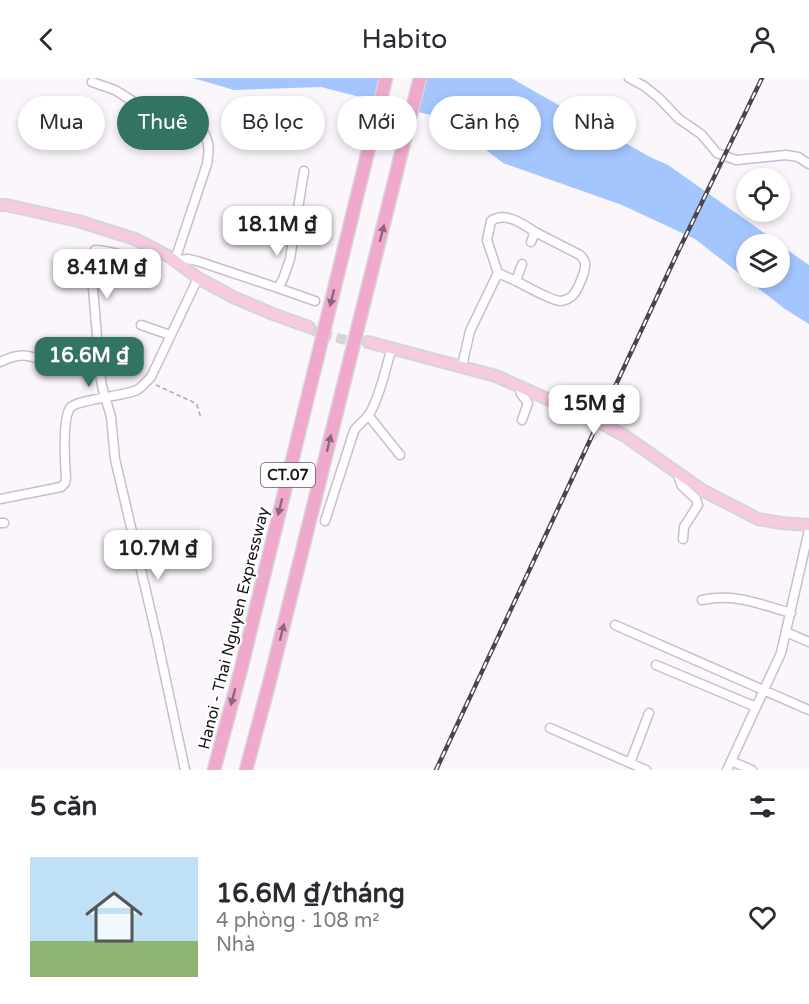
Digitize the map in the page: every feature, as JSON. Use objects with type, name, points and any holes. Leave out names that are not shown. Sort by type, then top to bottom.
[{"type":"highway","name":"Hanoi - Thai Nguyen Expressway","points":[[214,770],[387,78]]},
{"type":"highway","name":"CT.07","points":[[246,770],[420,78]]},
{"type":"main road","points":[[0,205],[78,221],[135,239],[175,260],[198,278],[233,297],[309,327]]},
{"type":"main road","points":[[368,342],[496,376],[625,436],[702,490],[758,519],[809,525]]},
{"type":"street","points":[[629,78],[659,98],[679,119],[701,134],[717,153],[736,160],[786,155],[798,157],[809,164]]},
{"type":"street","points":[[92,82],[115,90],[145,109],[203,131],[207,137],[209,150],[207,164],[175,260],[198,261],[315,302]]},
{"type":"street","points":[[278,288],[290,259],[304,171]]},
{"type":"street","points":[[462,366],[470,331],[498,273],[487,240],[491,221],[502,216],[516,221],[580,255],[585,264],[585,272],[574,295],[567,300],[560,301],[498,273]]},
{"type":"street","points":[[531,242],[535,232]]},
{"type":"street","points":[[156,250],[144,256],[135,257],[98,250],[94,252],[93,288],[102,386],[111,417],[115,459],[133,529],[185,770]]},
{"type":"street","points":[[516,280],[522,264]]},
{"type":"street","points":[[0,499],[63,485],[66,478],[65,425],[68,410],[74,403],[137,390],[151,377],[198,278]]},
{"type":"street","points":[[141,325],[170,335]]},
{"type":"street","points":[[325,521],[354,431],[369,415],[378,395],[392,348]]},
{"type":"street","points":[[0,362],[20,354],[48,361]]},
{"type":"street","points":[[520,387],[520,394],[528,403],[522,420]]},
{"type":"street","points":[[369,415],[400,456]]},
{"type":"street","points":[[677,472],[682,486],[698,505],[684,526],[683,539]]},
{"type":"street","points":[[727,770],[781,653],[809,530]]},
{"type":"street","points":[[702,600],[718,596],[734,597],[791,613]]},
{"type":"street","points":[[615,625],[809,710]]},
{"type":"street","points":[[786,632],[809,642]]},
{"type":"street","points":[[656,665],[756,707]]},
{"type":"street","points":[[630,763],[649,713]]},
{"type":"street","points":[[550,728],[646,770]]},
{"type":"street","points":[[731,761],[752,770]]},
{"type":"path","points":[[148,380],[193,402],[197,405],[201,418]]},
{"type":"water","points":[[193,78],[511,78],[553,102],[553,150],[636,149],[668,165],[736,213],[736,222],[749,222],[766,234],[736,234],[736,271],[695,239],[622,205],[503,163],[486,150],[541,150],[541,96],[429,96],[429,115],[417,112],[417,96],[356,96],[321,87],[234,90]]},
{"type":"water","points":[[790,252],[809,265],[809,324],[758,288],[790,288]]},
{"type":"pier","points":[[386,78],[420,78],[415,96],[382,96]]},
{"type":"tunnel","points":[[309,327],[317,333],[362,344],[368,342]]},
{"type":"railway","points":[[436,770],[676,256],[762,78]]}]
